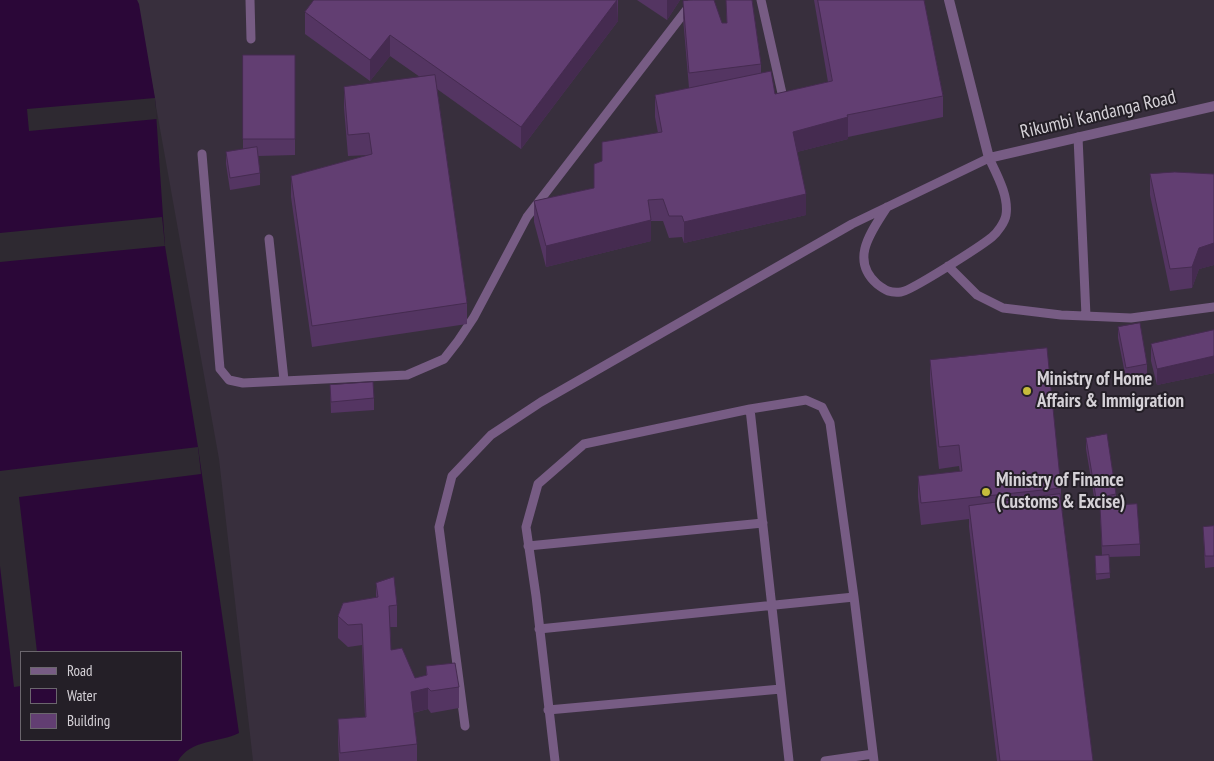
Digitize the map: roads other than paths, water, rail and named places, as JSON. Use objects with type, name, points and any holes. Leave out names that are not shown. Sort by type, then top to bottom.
[{"type":"street","points":[[949,0],[989,158]]},
{"type":"street","name":"Rikumbi Kandanga Road","points":[[989,158],[1214,106]]},
{"type":"lane","points":[[250,0],[251,38]]},
{"type":"lane","points":[[202,154],[220,369],[229,380],[243,383],[407,375],[444,359],[458,342],[474,317],[527,217],[694,0]]},
{"type":"lane","points":[[761,0],[785,107]]},
{"type":"lane","points":[[1078,137],[1086,316]]},
{"type":"lane","points":[[464,726],[439,527],[452,476],[491,435],[541,402],[852,224],[887,207],[989,158],[1006,202],[1006,218],[993,236],[948,266],[903,292],[886,291],[873,280],[863,260],[867,240],[887,207]]},
{"type":"lane","points":[[268,239],[284,380]]},
{"type":"lane","points":[[948,266],[977,295],[1003,308],[1061,315],[1130,318],[1214,306]]},
{"type":"lane","points":[[556,761],[526,526],[538,484],[584,444],[750,409],[806,400],[822,407],[830,423],[854,597],[873,758],[825,761]]},
{"type":"lane","points":[[750,409],[789,761]]},
{"type":"lane","points":[[528,546],[763,523]]},
{"type":"lane","points":[[539,629],[854,597]]},
{"type":"lane","points":[[548,710],[781,689]]},
{"type":"water","points":[[0,0],[137,0],[139,4],[155,98],[165,246],[198,447],[239,733],[198,745],[190,749],[178,761],[0,761]]},
{"type":"place","name":"Ministry of Home Affairs & Immigration","points":[[1027,391]]},
{"type":"place","name":"Ministry of Finance (Customs & Excise)","points":[[986,492]]}]
